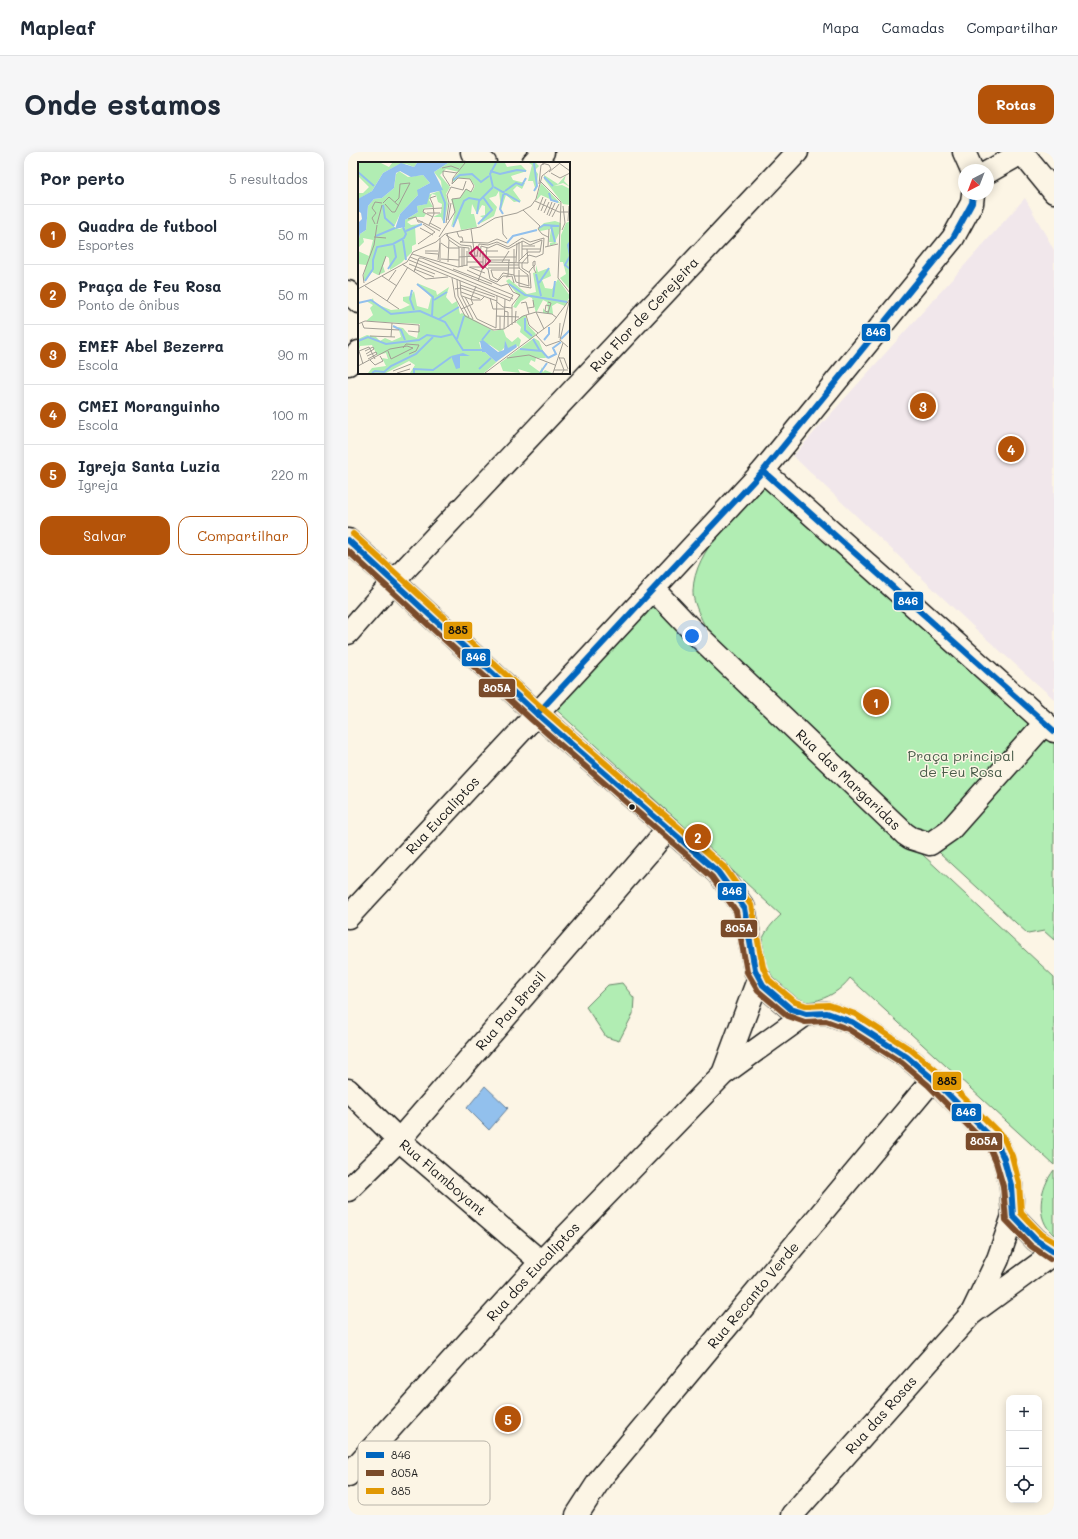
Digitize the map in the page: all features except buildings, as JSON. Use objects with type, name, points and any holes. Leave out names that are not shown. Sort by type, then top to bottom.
[{"type":"street","points":[[472,152],[484,162]]},
{"type":"street","points":[[534,162],[543,152]]},
{"type":"street","name":"Rua Flor de Cerejeira","points":[[348,633],[393,582],[797,152]]},
{"type":"street","points":[[964,152],[969,164]]},
{"type":"street","points":[[994,168],[1022,152],[1054,192]]},
{"type":"street","name":"Rua Eucaliptos","points":[[348,917],[763,471],[953,238],[972,200]]},
{"type":"street","points":[[348,292],[358,301]]},
{"type":"street","points":[[348,364],[358,353]]},
{"type":"street","points":[[763,471],[1050,727]]},
{"type":"street","points":[[348,540],[537,714],[718,872],[744,908],[755,970],[763,985],[778,1000],[791,1009],[806,1014],[827,1013],[852,1022],[907,1057],[933,1079],[997,1143],[1004,1159],[1011,1185],[1014,1216],[1036,1240],[1054,1253]]},
{"type":"street","name":"Rua das Margaridas","points":[[653,589],[704,641],[905,834],[911,838],[930,844],[950,830],[1050,727]]},
{"type":"street","name":"Rua Pau Brasil","points":[[348,1190],[399,1140],[668,828]]},
{"type":"street","name":"Rua dos Eucaliptos","points":[[723,1074],[759,978]]},
{"type":"street","name":"Rua dos Eucaliptos","points":[[379,1441],[541,1262],[723,1074],[806,1014]]},
{"type":"street","name":"Rua Recanto Verde","points":[[577,1515],[601,1478],[933,1079]]},
{"type":"street","name":"Rua Flamboyant","points":[[348,1090],[399,1140],[541,1262]]},
{"type":"street","name":"Rua das Rosas","points":[[972,1314],[998,1259],[1014,1216]]},
{"type":"street","name":"Rua das Rosas","points":[[802,1512],[972,1314],[1054,1253]]},
{"type":"street","name":"Rua dos Eucaliptos","points":[[348,1475],[358,1464]]},
{"type":"shaded area","points":[[1025,198],[1054,250],[1054,699],[980,633],[793,456]]},
{"type":"green space","name":"Praça principal de Feu Rosa","points":[[766,482],[1054,742],[1054,940],[1044,931],[1028,934],[716,647],[695,604],[693,591],[695,575],[709,546],[731,519]]},
{"type":"green space","points":[[646,597],[1054,977],[1054,1165],[850,978],[833,993],[824,998],[813,1001],[802,1002],[792,1000],[773,986],[762,958],[761,943],[766,932],[781,915],[549,703]]},
{"type":"green space","points":[[622,983],[634,998],[633,1014],[619,1041],[606,1037],[586,1007],[608,985]]},
{"type":"green space","points":[[1054,1170],[1054,1235],[1044,1220],[1041,1203],[1045,1185]]},
{"type":"water","points":[[485,1086],[508,1108],[489,1130],[467,1108]]},
{"type":"transit line","name":"846","points":[[537,714],[763,471],[953,238],[972,200]]},
{"type":"transit line","name":"846","points":[[763,471],[1054,731]]},
{"type":"transit line","name":"885","points":[[353,534],[542,708],[724,867],[751,905],[763,967],[769,980],[795,1002],[807,1006],[829,1005],[855,1014],[911,1050],[939,1073],[1003,1137],[1012,1156],[1019,1183],[1021,1213],[1041,1234],[1054,1242]]},
{"type":"transit line","name":"846","points":[[348,540],[537,714],[718,872],[744,908],[755,970],[763,985],[791,1009],[806,1014],[827,1013],[852,1022],[907,1057],[933,1079],[997,1143],[1004,1159],[1011,1185],[1013,1216],[1036,1240],[1054,1252]]},
{"type":"transit line","name":"805A","points":[[348,551],[532,720],[712,877],[736,911],[747,972],[758,991],[788,1016],[805,1022],[826,1021],[848,1029],[902,1063],[928,1085],[990,1148],[1003,1186],[1006,1220],[1031,1246],[1050,1259]]},
{"type":"place","name":"EMEF Abel Bezerra","points":[[923,406]]},
{"type":"place","name":"CMEI Moranguinho","points":[[1011,449]]},
{"type":"place","name":"Quadra de futbool","points":[[876,702]]},
{"type":"place","name":"Praça de Feu Rosa","points":[[698,837]]},
{"type":"place","name":"Igreja Santa Luzia","points":[[508,1419]]}]
